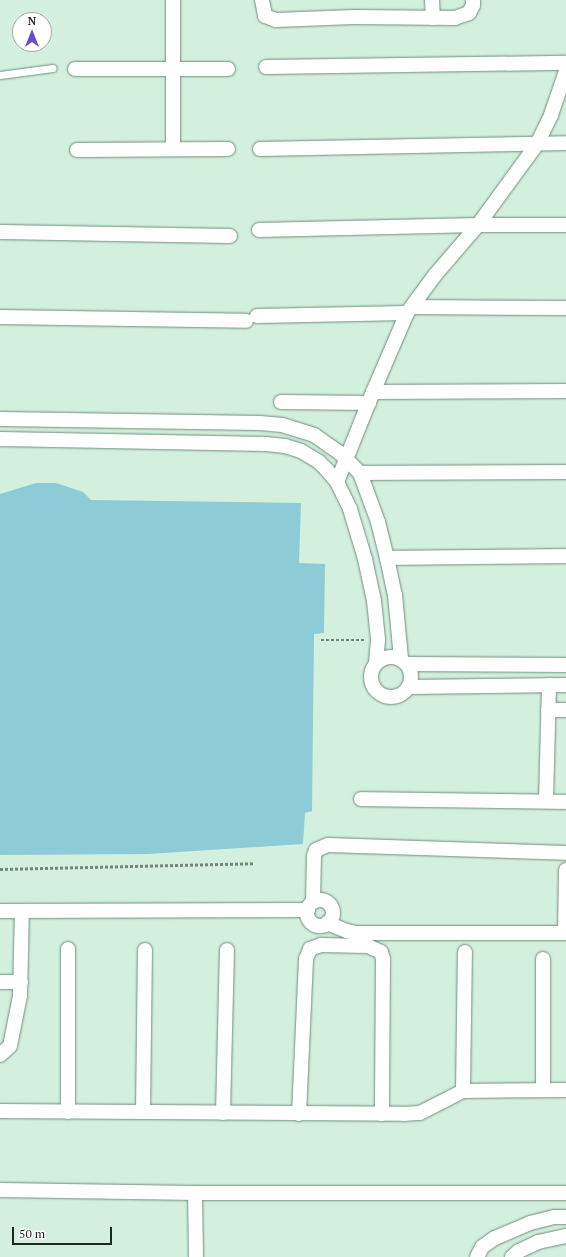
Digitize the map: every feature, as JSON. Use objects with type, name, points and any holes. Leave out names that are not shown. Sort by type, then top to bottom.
[{"type":"street","points":[[173,0],[173,149]]},
{"type":"street","points":[[262,0],[265,16],[276,20],[354,17],[455,18],[465,16],[472,9],[473,0]]},
{"type":"street","points":[[432,0],[433,18]]},
{"type":"street","points":[[266,67],[566,63]]},
{"type":"street","points":[[75,69],[228,69]]},
{"type":"street","points":[[337,482],[348,459],[371,398],[409,310],[435,275],[478,225],[537,144],[551,115],[566,71]]},
{"type":"street","points":[[260,149],[566,143]]},
{"type":"street","points":[[77,150],[228,148]]},
{"type":"street","points":[[259,230],[478,225],[566,225]]},
{"type":"street","points":[[0,232],[230,236]]},
{"type":"street","points":[[0,317],[251,318],[409,310],[566,308]]},
{"type":"street","points":[[281,402],[566,390]]},
{"type":"street","points":[[0,419],[282,425],[314,435],[348,459],[360,473],[378,522],[387,558],[395,595],[404,661],[412,675],[409,687],[400,695],[388,697],[377,691],[371,680],[372,668],[376,663],[384,658],[392,657],[404,661],[566,665]]},
{"type":"street","points":[[123,441],[124,421]]},
{"type":"street","points":[[0,439],[266,444],[285,446],[301,451],[319,462],[337,482],[350,509],[365,559],[374,601],[378,640],[376,663]]},
{"type":"street","points":[[360,473],[566,472]]},
{"type":"street","points":[[387,558],[566,556]]},
{"type":"street","points":[[546,801],[549,685]]},
{"type":"street","points":[[409,687],[566,685]]},
{"type":"street","points":[[548,710],[566,710]]},
{"type":"street","points":[[361,799],[566,802]]},
{"type":"street","points":[[0,911],[310,906],[322,900],[330,905],[333,915],[327,923],[323,925],[313,923],[308,915],[310,906],[314,856],[316,850],[328,845],[566,853]]},
{"type":"street","points":[[327,923],[356,933],[566,933],[566,870]]},
{"type":"street","points":[[0,1055],[10,1046],[21,982],[22,911]]},
{"type":"street","points":[[299,1114],[306,959],[310,949],[321,945],[368,946],[380,952],[383,959],[382,1114]]},
{"type":"street","points":[[68,949],[68,1112]]},
{"type":"street","points":[[142,1112],[145,950]]},
{"type":"street","points":[[223,1113],[227,950]]},
{"type":"street","points":[[463,1091],[465,952]]},
{"type":"street","points":[[542,1090],[543,959]]},
{"type":"street","points":[[0,982],[21,982]]},
{"type":"street","points":[[0,1111],[299,1114],[420,1113],[463,1091],[566,1090]]},
{"type":"street","points":[[0,1190],[195,1193],[566,1193]]},
{"type":"street","points":[[195,1193],[196,1257]]},
{"type":"street","points":[[477,1257],[482,1248],[495,1238],[530,1223],[554,1217],[566,1217]]},
{"type":"street","points":[[530,1223],[538,1242]]},
{"type":"street","points":[[512,1257],[519,1251],[538,1242],[555,1237],[566,1236]]},
{"type":"lane","points":[[0,75],[53,68]]},
{"type":"path","points":[[321,640],[378,640]]},
{"type":"path","points":[[0,869],[254,864]]},
{"type":"water","points":[[36,483],[56,483],[83,492],[91,500],[301,503],[299,563],[325,564],[324,633],[314,634],[312,811],[305,813],[303,844],[148,854],[0,855],[0,494]]}]
